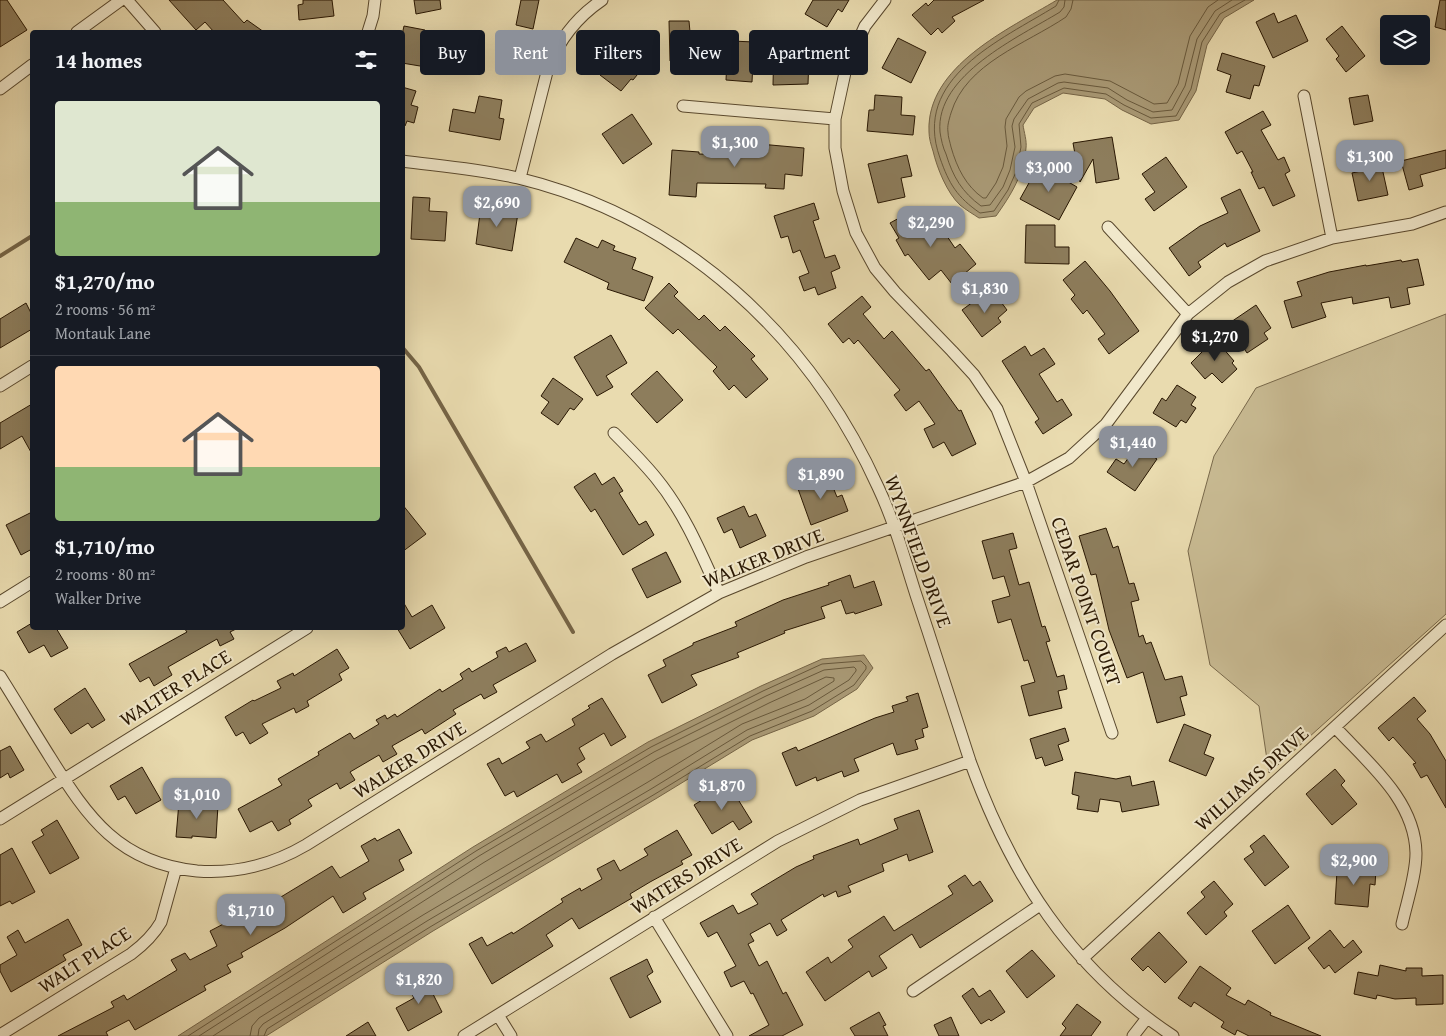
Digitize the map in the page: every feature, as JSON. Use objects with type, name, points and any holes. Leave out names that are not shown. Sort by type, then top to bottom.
[{"type":"street","points":[[80,30],[121,0]]},
{"type":"street","points":[[127,0],[152,30]]},
{"type":"street","points":[[369,30],[374,16],[375,0]]},
{"type":"street","name":"CEDAR POINT COURT","points":[[885,0],[866,26],[846,68],[835,120],[835,148],[842,191],[856,233],[875,268],[974,375],[997,409],[1026,482],[1112,733]]},
{"type":"street","points":[[520,178],[551,60],[569,31],[597,1]]},
{"type":"street","points":[[0,89],[30,66]]},
{"type":"street","points":[[1304,96],[1332,238]]},
{"type":"street","points":[[683,106],[835,120]]},
{"type":"street","name":"WYNNFIELD DRIVE","points":[[405,161],[484,171],[520,178],[572,194],[636,222],[702,264],[748,303],[789,345],[829,400],[869,468],[894,527],[970,761],[1008,852],[1053,923],[1082,959],[1147,1018],[1173,1036]]},
{"type":"street","name":"WALKER DRIVE","points":[[0,676],[64,779],[90,816],[114,839],[139,855],[176,868],[205,871],[239,870],[262,865],[290,854],[620,650],[719,592],[806,557],[1026,482],[1070,458],[1106,424],[1188,314],[1228,282],[1265,260],[1332,238],[1412,224],[1446,212]]},
{"type":"street","points":[[1108,227],[1188,314]]},
{"type":"street","points":[[0,386],[30,367]]},
{"type":"street","points":[[614,433],[645,464],[671,499],[689,528],[719,592]]},
{"type":"street","points":[[0,602],[30,583]]},
{"type":"street","name":"WILLIAMS DRIVE","points":[[1082,959],[1446,625]]},
{"type":"street","name":"WALTER PLACE","points":[[0,819],[304,630]]},
{"type":"street","points":[[1335,727],[1393,791],[1404,807],[1411,826],[1415,844],[1415,862],[1402,924]]},
{"type":"street","name":"WATERS DRIVE","points":[[464,1036],[752,856],[804,827],[860,800],[970,761]]},
{"type":"street","name":"WALT PLACE","points":[[0,1035],[131,954],[145,943],[157,930],[161,922],[176,868]]},
{"type":"street","points":[[913,991],[1040,904]]},
{"type":"street","points":[[654,917],[728,1036]]},
{"type":"street","points":[[498,1015],[511,1036]]},
{"type":"street","points":[[1133,1036],[1147,1018]]},
{"type":"shaded area","points":[[1446,314],[1446,614],[1269,773],[1259,706],[1210,665],[1188,551],[1214,456],[1256,388]]},
{"type":"water","points":[[1057,0],[1254,0],[1224,18],[1207,45],[1196,91],[1179,120],[1151,124],[1122,110],[1105,99],[1063,93],[1034,108],[1023,125],[1026,139],[1025,158],[1016,184],[996,216],[979,218],[955,200],[940,172],[929,137],[932,109],[941,88],[956,69],[974,52],[995,37]]},
{"type":"water","points":[[864,655],[873,668],[857,689],[814,716],[752,740],[433,931],[266,1036],[178,1036],[473,847],[648,742],[761,686],[822,659]]},
{"type":"building","points":[[0,0],[7,0],[27,30],[0,47]]},
{"type":"building","points":[[169,0],[223,0],[244,23],[247,20],[261,30],[212,30],[205,22],[196,30]]},
{"type":"building","points":[[303,0],[332,0],[334,16],[299,20],[298,5],[303,4]]},
{"type":"building","points":[[414,0],[440,0],[441,9],[416,14]]},
{"type":"building","points":[[521,0],[539,0],[533,29],[516,25]]},
{"type":"building","points":[[813,0],[849,0],[842,12],[838,9],[827,27],[805,14]]},
{"type":"building","points":[[934,0],[984,0],[952,17],[955,21],[942,33],[938,28],[931,35],[912,15],[926,3],[928,6]]},
{"type":"building","points":[[1440,0],[1446,0],[1446,30],[1435,27]]},
{"type":"building","points":[[1274,13],[1278,23],[1296,15],[1308,41],[1273,58],[1256,22]]},
{"type":"building","points":[[669,21],[689,21],[690,30],[670,30],[670,61]]},
{"type":"building","points":[[404,26],[425,30],[420,30],[420,66],[405,64],[405,30],[403,30]]},
{"type":"building","points":[[1342,26],[1365,56],[1346,72],[1336,59],[1339,56],[1326,39]]},
{"type":"building","points":[[898,38],[926,52],[911,83],[882,68]]},
{"type":"building","points":[[739,41],[749,42],[749,75],[752,75],[752,82],[726,80],[726,75],[739,75]]},
{"type":"building","points":[[1222,53],[1265,66],[1259,86],[1254,85],[1250,99],[1226,92],[1231,75],[1217,70]]},
{"type":"building","points":[[600,75],[637,75],[621,91]]},
{"type":"building","points":[[773,75],[808,75],[808,84],[773,85]]},
{"type":"building","points":[[405,88],[416,91],[411,105],[418,107],[414,123],[407,121],[405,126]]},
{"type":"building","points":[[875,95],[902,97],[901,115],[915,116],[913,135],[867,131],[869,110],[874,110]]},
{"type":"building","points":[[1368,95],[1373,121],[1354,125],[1349,98]]},
{"type":"building","points":[[479,96],[502,100],[499,118],[504,119],[500,140],[449,131],[453,109],[475,113]]},
{"type":"building","points":[[1263,111],[1271,125],[1261,130],[1278,160],[1284,157],[1290,171],[1285,174],[1295,196],[1273,206],[1264,187],[1259,189],[1242,151],[1237,154],[1225,132]]},
{"type":"building","points":[[632,114],[652,144],[623,164],[602,134]]},
{"type":"building","points":[[1112,137],[1119,179],[1096,183],[1093,159],[1080,182],[1073,143]]},
{"type":"building","points":[[737,142],[804,148],[802,176],[785,174],[784,189],[765,188],[766,184],[697,183],[696,197],[669,195],[672,150],[699,152],[699,154],[736,155]]},
{"type":"building","points":[[1446,150],[1446,168],[1420,175],[1423,186],[1409,190],[1401,161]]},
{"type":"building","points":[[907,155],[912,176],[901,178],[905,197],[878,203],[868,164]]},
{"type":"building","points":[[1166,157],[1187,187],[1154,211],[1145,199],[1155,192],[1142,174]]},
{"type":"building","points":[[1381,163],[1388,195],[1358,201],[1352,173],[1361,171],[1360,167]]},
{"type":"building","points":[[1039,165],[1077,187],[1059,220],[1020,199]]},
{"type":"building","points":[[1240,189],[1260,231],[1227,247],[1225,243],[1198,262],[1201,267],[1189,276],[1169,248],[1200,226],[1228,213],[1221,198]]},
{"type":"building","points":[[413,197],[430,198],[429,211],[447,212],[445,241],[411,239]]},
{"type":"building","points":[[814,203],[819,219],[813,221],[825,258],[835,255],[840,268],[831,272],[836,288],[818,295],[815,287],[804,291],[799,277],[809,273],[800,250],[793,253],[788,236],[781,238],[774,216]]},
{"type":"building","points":[[481,206],[518,213],[512,251],[476,244]]},
{"type":"building","points":[[912,211],[920,225],[934,217],[955,248],[960,244],[976,264],[952,284],[941,270],[929,280],[908,254],[905,256],[896,240],[899,238],[890,223]]},
{"type":"building","points":[[1026,225],[1055,225],[1055,247],[1069,247],[1069,264],[1025,263]]},
{"type":"building","points":[[576,238],[598,248],[602,240],[615,246],[613,250],[636,258],[632,269],[653,277],[644,301],[607,289],[609,283],[564,262]]},
{"type":"building","points":[[1418,259],[1424,285],[1407,288],[1410,304],[1391,308],[1389,297],[1353,304],[1352,297],[1321,303],[1326,317],[1292,328],[1284,301],[1302,296],[1297,282],[1329,272],[1366,265]]},
{"type":"building","points":[[1085,261],[1139,331],[1109,354],[1098,339],[1105,334],[1087,310],[1083,314],[1071,299],[1075,295],[1063,280]]},
{"type":"building","points":[[669,283],[678,292],[674,296],[699,320],[704,315],[720,331],[725,326],[755,356],[751,359],[768,379],[746,398],[734,385],[729,390],[713,371],[717,367],[678,329],[673,334],[645,308]]},
{"type":"building","points":[[995,294],[1007,310],[998,318],[1001,322],[982,337],[962,310],[977,299],[981,304]]},
{"type":"building","points":[[862,296],[871,307],[863,314],[884,339],[892,331],[926,371],[929,369],[959,411],[961,410],[976,444],[952,456],[944,442],[933,448],[924,429],[935,424],[919,401],[906,411],[894,395],[900,390],[858,340],[854,344],[849,338],[843,343],[828,324]]},
{"type":"building","points":[[26,303],[30,311],[30,330],[0,348],[0,319]]},
{"type":"building","points":[[1256,305],[1271,328],[1264,333],[1268,339],[1247,353],[1228,324]]},
{"type":"building","points":[[611,335],[627,363],[606,376],[613,387],[597,396],[574,357]]},
{"type":"building","points":[[1215,339],[1234,361],[1232,363],[1237,369],[1222,383],[1212,373],[1205,379],[1191,363]]},
{"type":"building","points":[[1025,346],[1031,356],[1044,348],[1055,364],[1039,374],[1057,402],[1062,399],[1072,415],[1043,434],[1035,422],[1039,419],[1002,361]]},
{"type":"building","points":[[657,371],[683,400],[657,423],[631,394]]},
{"type":"building","points":[[553,378],[583,399],[574,410],[570,408],[558,425],[541,413],[549,402],[541,396]]},
{"type":"building","points":[[1177,385],[1196,397],[1191,405],[1196,408],[1186,423],[1181,420],[1176,427],[1153,413],[1162,398],[1166,401]]},
{"type":"building","points":[[30,405],[30,450],[22,436],[0,449],[0,423]]},
{"type":"building","points":[[1137,446],[1157,459],[1135,491],[1107,472],[1116,459],[1124,464]]},
{"type":"building","points":[[595,473],[602,485],[614,477],[623,491],[619,493],[639,525],[646,521],[654,535],[623,555],[595,509],[591,512],[574,487]]},
{"type":"building","points":[[828,475],[837,497],[842,495],[848,511],[811,525],[797,486]]},
{"type":"building","points":[[744,506],[749,517],[756,514],[766,536],[740,548],[732,529],[724,533],[717,518]]},
{"type":"building","points":[[405,508],[426,534],[405,550]]},
{"type":"building","points":[[30,513],[30,550],[21,555],[6,525]]},
{"type":"building","points":[[1106,528],[1113,548],[1118,546],[1129,584],[1134,583],[1139,600],[1131,602],[1139,637],[1143,635],[1146,644],[1151,642],[1165,680],[1182,676],[1187,695],[1180,697],[1185,715],[1157,723],[1143,672],[1127,678],[1109,630],[1096,574],[1091,575],[1079,536]]},
{"type":"building","points":[[1013,533],[1017,548],[1009,550],[1019,585],[1029,582],[1042,627],[1045,626],[1050,641],[1046,642],[1057,677],[1064,675],[1067,689],[1058,691],[1062,708],[1029,716],[1021,686],[1035,682],[1028,660],[1024,661],[1011,619],[998,623],[992,601],[1010,596],[1004,576],[993,579],[982,541]]},
{"type":"building","points":[[666,552],[681,582],[647,598],[632,569]]},
{"type":"building","points":[[850,575],[854,588],[874,581],[882,605],[855,614],[854,612],[846,614],[841,600],[821,607],[825,618],[784,631],[785,633],[737,653],[739,657],[691,675],[697,685],[662,703],[648,675],[666,666],[663,660],[693,645],[693,643],[737,626],[735,622],[783,600],[829,585],[828,583]]},
{"type":"building","points":[[405,605],[412,617],[432,605],[445,628],[410,649],[398,630],[405,630]]},
{"type":"building","points":[[30,624],[30,630],[57,630],[68,648],[51,657],[44,645],[29,653],[17,632]]},
{"type":"building","points":[[186,630],[234,630],[230,632],[234,639],[220,646],[217,639],[168,667],[172,675],[154,686],[149,677],[140,682],[129,664],[187,632]]},
{"type":"building","points":[[526,643],[536,661],[493,685],[497,692],[484,699],[481,694],[453,710],[456,714],[425,734],[422,729],[392,746],[397,754],[383,762],[379,755],[350,772],[355,780],[340,789],[337,783],[308,800],[312,806],[289,820],[291,824],[278,831],[272,821],[250,832],[238,809],[282,785],[278,779],[319,755],[318,752],[350,733],[354,739],[379,724],[376,720],[385,715],[387,719],[395,714],[397,717],[440,689],[442,692],[463,679],[460,674],[469,668],[472,672],[498,657],[496,652],[506,647],[509,652]]},
{"type":"building","points":[[337,649],[349,668],[339,674],[342,680],[307,701],[309,706],[296,713],[294,708],[262,724],[268,733],[250,744],[243,732],[236,736],[225,717],[253,700],[281,688],[277,681],[293,673],[294,676]]},
{"type":"building","points":[[85,688],[105,720],[92,728],[88,723],[71,734],[54,709]]},
{"type":"building","points":[[918,693],[928,727],[922,729],[924,737],[915,740],[918,749],[897,755],[893,743],[854,759],[859,771],[844,777],[842,771],[817,781],[816,777],[796,786],[782,753],[796,747],[798,751],[875,718],[894,712],[892,706],[908,701],[906,697]]},
{"type":"building","points":[[1414,697],[1426,711],[1417,719],[1430,734],[1446,761],[1446,808],[1427,775],[1421,778],[1413,764],[1416,763],[1393,737],[1389,741],[1378,728]]},
{"type":"building","points":[[602,698],[626,737],[611,746],[604,733],[579,748],[585,759],[577,764],[582,772],[562,783],[557,774],[517,797],[514,791],[505,796],[487,764],[499,758],[502,764],[530,748],[526,742],[541,734],[546,742],[575,725],[572,719]]},
{"type":"building","points":[[1184,724],[1211,735],[1204,754],[1214,758],[1206,776],[1169,761]]},
{"type":"building","points":[[1065,728],[1069,741],[1058,745],[1063,760],[1045,766],[1042,757],[1036,759],[1030,739]]},
{"type":"building","points":[[10,746],[24,770],[10,778],[8,773],[0,778],[0,751]]},
{"type":"building","points":[[142,767],[161,800],[136,814],[125,796],[118,800],[110,786]]},
{"type":"building","points":[[1335,769],[1345,781],[1341,785],[1357,804],[1332,825],[1306,794]]},
{"type":"building","points":[[1075,772],[1116,779],[1130,776],[1132,786],[1154,781],[1159,805],[1122,812],[1120,802],[1100,799],[1098,812],[1077,809],[1079,796],[1072,794]]},
{"type":"building","points":[[721,788],[724,793],[731,788],[752,822],[739,830],[733,821],[712,834],[694,805]]},
{"type":"building","points":[[179,802],[218,805],[216,838],[176,837]]},
{"type":"building","points":[[919,810],[933,852],[909,861],[907,854],[882,864],[884,871],[848,886],[851,892],[838,897],[836,891],[824,897],[823,894],[781,920],[787,930],[777,936],[770,923],[750,934],[754,941],[748,944],[759,966],[767,961],[783,994],[786,992],[803,1025],[782,1036],[749,1036],[769,1025],[753,993],[751,994],[744,981],[731,987],[724,972],[736,966],[717,932],[708,937],[700,923],[733,905],[738,914],[758,904],[751,894],[796,867],[814,859],[813,856],[858,839],[860,845],[898,829],[894,819]]},
{"type":"building","points":[[57,820],[79,858],[50,874],[32,842],[44,835],[41,830]]},
{"type":"building","points":[[399,829],[412,853],[399,860],[404,870],[363,893],[366,899],[343,913],[333,896],[285,928],[241,953],[243,957],[227,965],[231,972],[204,986],[206,990],[135,1030],[129,1020],[106,1032],[108,1036],[58,1036],[114,1007],[111,1002],[124,995],[127,1000],[177,970],[171,960],[185,953],[190,960],[217,946],[210,931],[233,919],[230,915],[243,907],[245,909],[268,896],[271,903],[332,866],[340,878],[369,861],[361,846],[375,838],[377,841]]},
{"type":"building","points":[[677,830],[692,855],[681,861],[683,864],[630,894],[632,898],[579,929],[572,918],[546,935],[553,946],[492,984],[469,944],[482,937],[487,946],[512,932],[513,934],[563,902],[561,899],[580,888],[581,891],[602,879],[597,869],[614,860],[620,871],[648,855],[644,849]]},
{"type":"building","points":[[1264,835],[1289,867],[1265,886],[1244,859],[1254,852],[1250,846]]},
{"type":"building","points":[[12,848],[35,892],[12,904],[10,901],[0,906],[0,855]]},
{"type":"building","points":[[1346,867],[1376,869],[1375,885],[1370,884],[1368,907],[1335,904],[1337,871],[1345,872]]},
{"type":"building","points":[[965,875],[973,886],[980,881],[993,901],[920,948],[912,934],[879,956],[887,968],[872,977],[869,971],[825,1001],[806,972],[828,957],[831,963],[853,947],[848,940],[884,916],[894,931],[953,894],[948,886]]},
{"type":"building","points":[[1214,881],[1233,904],[1224,912],[1227,916],[1206,935],[1187,913],[1205,897],[1201,892]]},
{"type":"building","points":[[1288,905],[1310,938],[1275,964],[1252,931]]},
{"type":"building","points":[[68,919],[82,945],[63,955],[66,960],[11,992],[0,971],[0,965],[17,955],[7,937],[18,930],[25,943]]},
{"type":"building","points":[[1330,930],[1344,948],[1353,940],[1362,952],[1335,973],[1329,965],[1324,969],[1308,948]]},
{"type":"building","points":[[1159,932],[1187,962],[1165,983],[1148,966],[1143,971],[1131,959]]},
{"type":"building","points":[[1032,950],[1055,976],[1027,998],[1006,971]]},
{"type":"building","points":[[647,959],[653,972],[647,976],[661,1002],[630,1018],[610,978]]},
{"type":"building","points":[[1380,965],[1406,971],[1406,968],[1422,968],[1422,976],[1443,975],[1443,1004],[1416,1005],[1416,998],[1395,999],[1377,995],[1376,999],[1354,994],[1358,972],[1378,976]]},
{"type":"building","points":[[1200,966],[1231,988],[1226,995],[1245,1005],[1248,1000],[1271,1013],[1270,1015],[1321,1036],[1249,1036],[1237,1030],[1235,1035],[1221,1027],[1224,1022],[1194,1002],[1191,1007],[1178,998]]},
{"type":"building","points":[[424,976],[442,1012],[408,1031],[396,1008],[414,998],[407,985]]},
{"type":"building","points":[[973,988],[979,997],[990,990],[1005,1012],[991,1021],[989,1019],[981,1024],[962,996]]},
{"type":"building","points":[[1077,1004],[1101,1022],[1091,1036],[1060,1036],[1066,1028],[1062,1024]]},
{"type":"building","points":[[879,1012],[886,1025],[883,1026],[888,1036],[855,1036],[850,1028]]},
{"type":"building","points":[[951,1017],[959,1036],[939,1036],[934,1025]]},
{"type":"building","points":[[368,1022],[376,1036],[346,1036]]},
{"type":"waterway","points":[[0,256],[30,237]]},
{"type":"waterway","points":[[405,351],[419,367],[573,632]]}]
